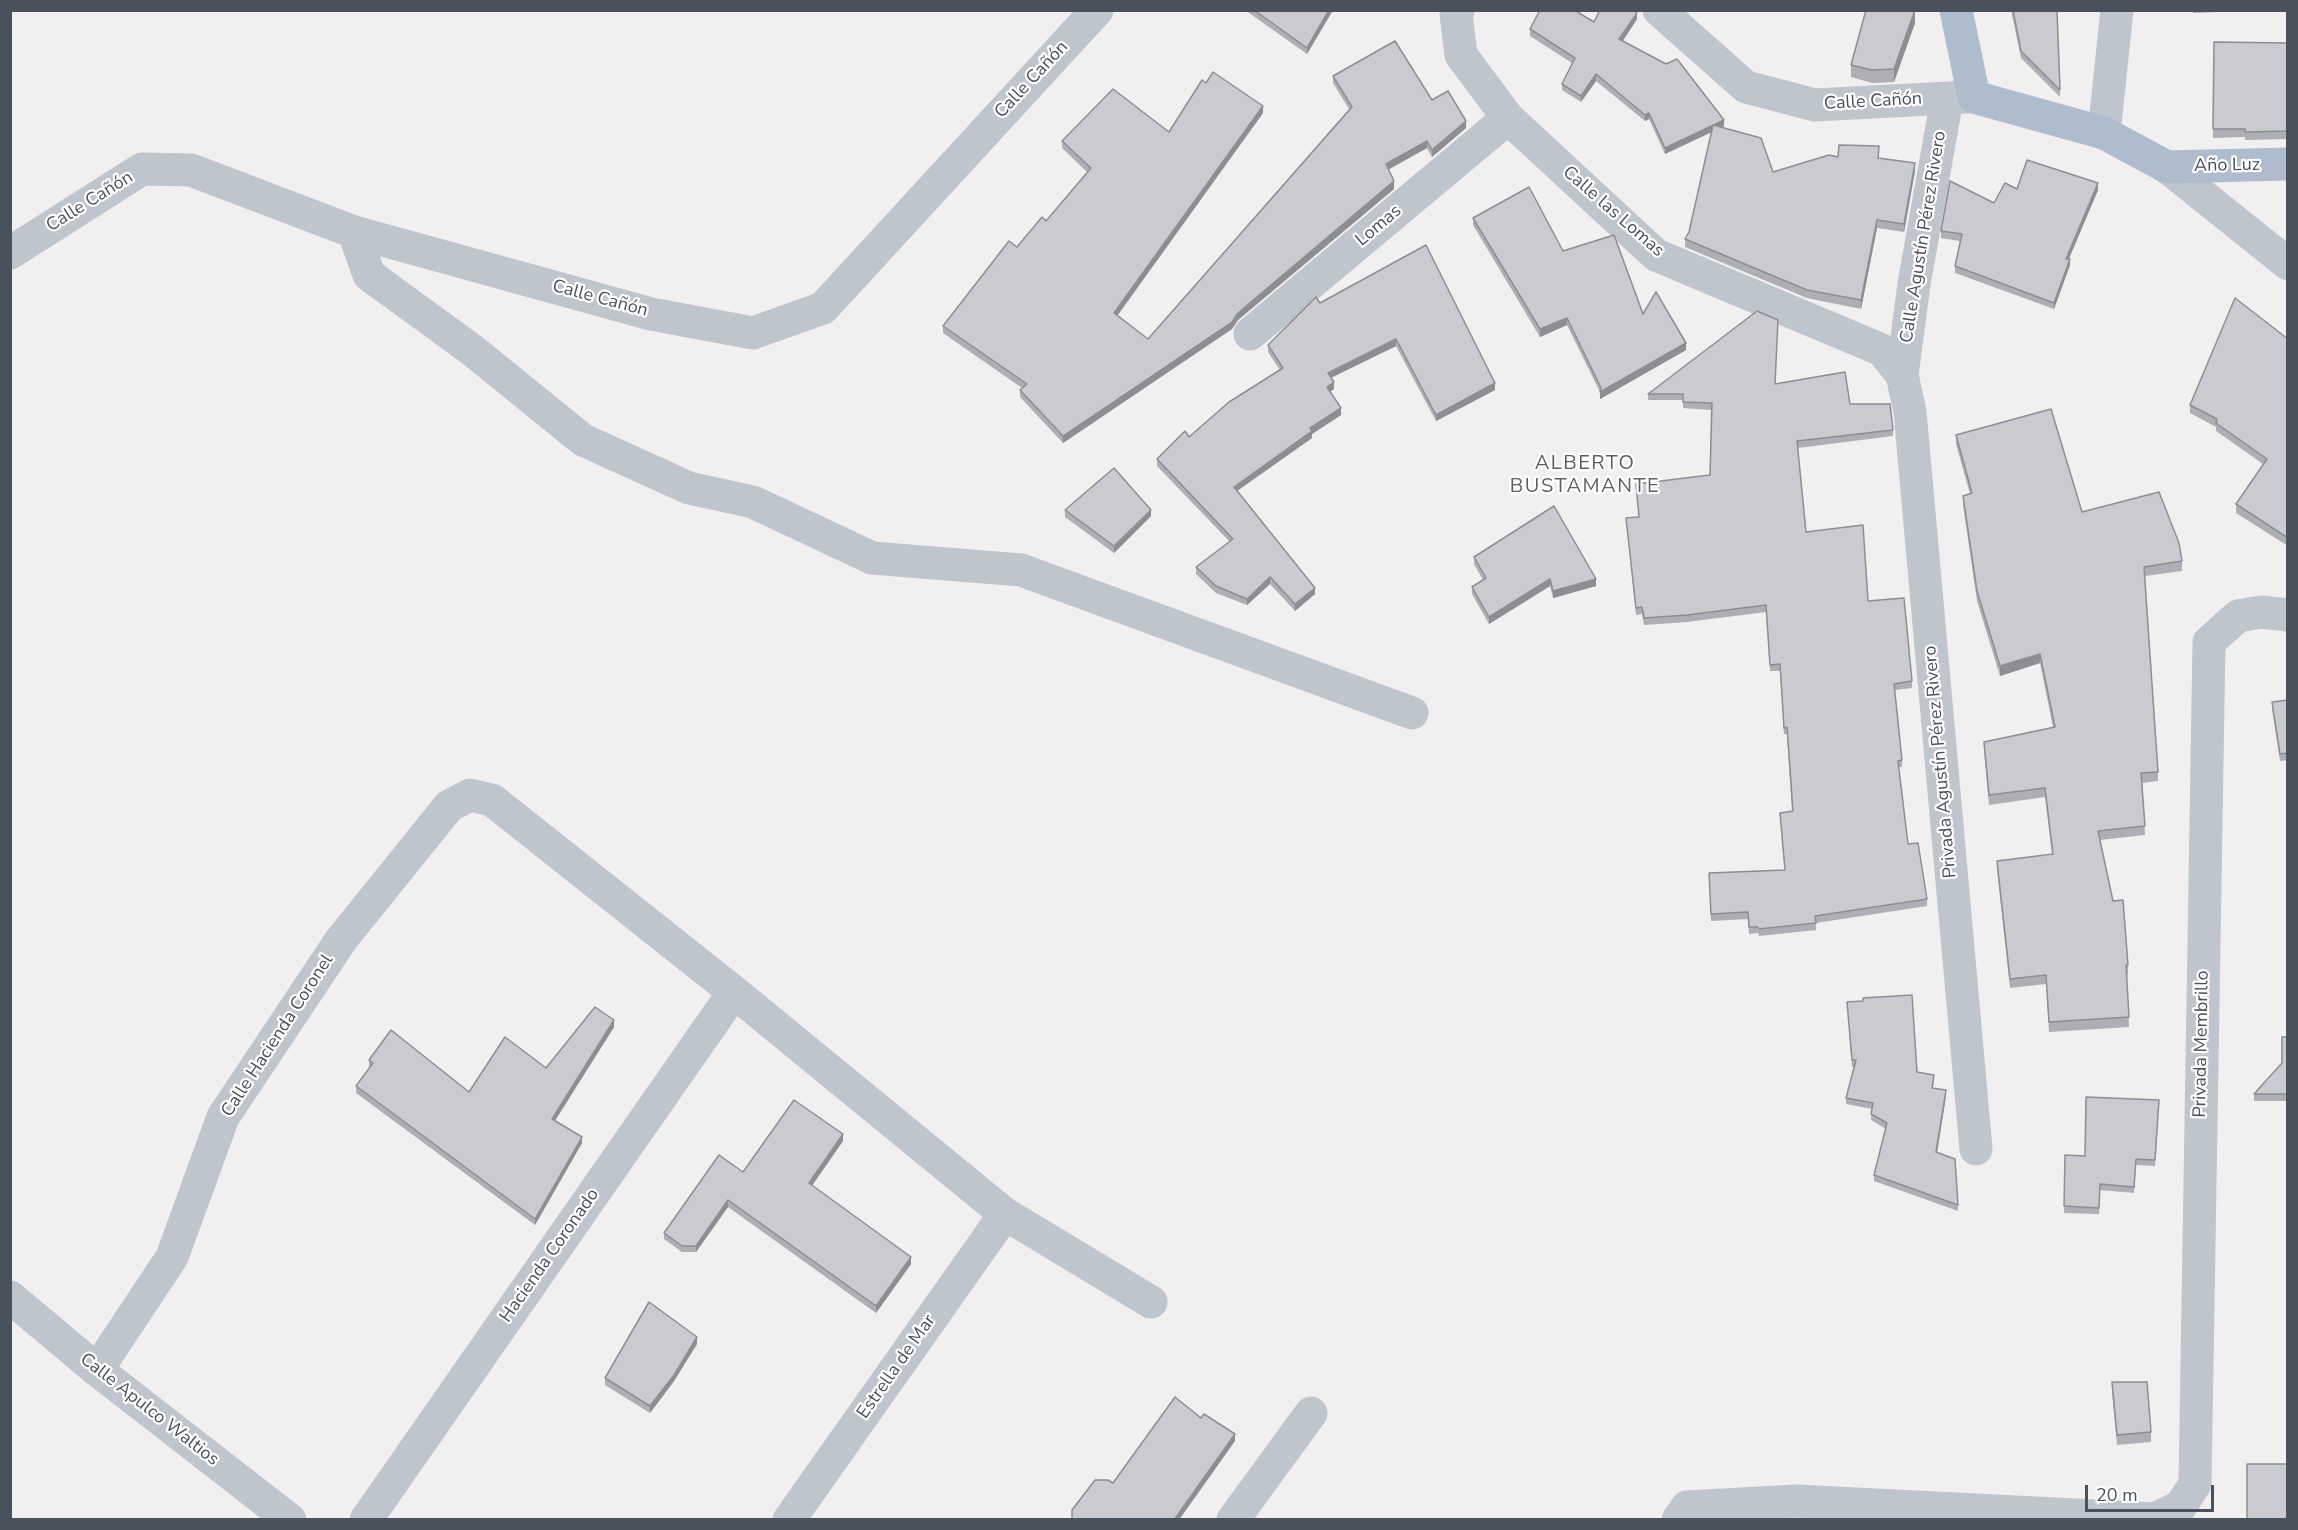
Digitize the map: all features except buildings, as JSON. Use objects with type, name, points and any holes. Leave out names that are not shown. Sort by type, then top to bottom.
[{"type":"main road","name":"Calle Agustín Pérez Rivero","points":[[1956,10],[1960,98]]},
{"type":"main road","points":[[1960,98],[2104,133],[2167,167]]},
{"type":"main road","name":"Año Luz","points":[[2167,167],[2288,164]]},
{"type":"street","name":"Calle Cañón","points":[[10,253],[142,169],[191,170],[354,232],[651,314],[753,333],[823,308],[1097,10]]},
{"type":"street","name":"Calle las Lomas","points":[[1458,10],[1456,14],[1461,55],[1508,118],[1656,255],[1882,350],[1902,375]]},
{"type":"street","name":"Calle Cañón","points":[[1659,10],[1746,87],[1815,105],[1960,98]]},
{"type":"street","points":[[2104,133],[2117,10]]},
{"type":"street","name":"Calle Agustín Pérez Rivero","points":[[1902,375],[1914,284],[1960,98]]},
{"type":"street","name":"Lomas","points":[[1250,334],[1508,118]]},
{"type":"street","points":[[2167,167],[2288,264]]},
{"type":"street","points":[[354,232],[369,275],[472,350],[583,440],[689,488],[753,502],[872,558],[1021,570],[1412,713]]},
{"type":"street","name":"Privada Agustín Pérez Rivero","points":[[1902,375],[1910,412],[1976,1149]]},
{"type":"street","name":"Privada Membrillo","points":[[1678,1520],[1687,1507],[1796,1501],[2156,1519],[2180,1507],[2195,1484],[2209,642],[2238,616],[2261,612],[2288,615]]},
{"type":"street","name":"Calle Hacienda Coronel","points":[[97,1370],[172,1257],[223,1117],[341,940],[450,806],[470,795],[492,800],[734,992]]},
{"type":"street","points":[[734,992],[1005,1214],[1151,1302]]},
{"type":"street","name":"Hacienda Coronado","points":[[366,1520],[734,992]]},
{"type":"street","name":"Estrella de Mar","points":[[789,1520],[1005,1214]]},
{"type":"street","name":"Calle Apulco Waltios","points":[[10,1297],[97,1370],[290,1520]]},
{"type":"street","points":[[1233,1520],[1311,1413]]},
{"type":"district","name":"ALBERTO BUSTAMANTE","points":[[1585,476]]}]
